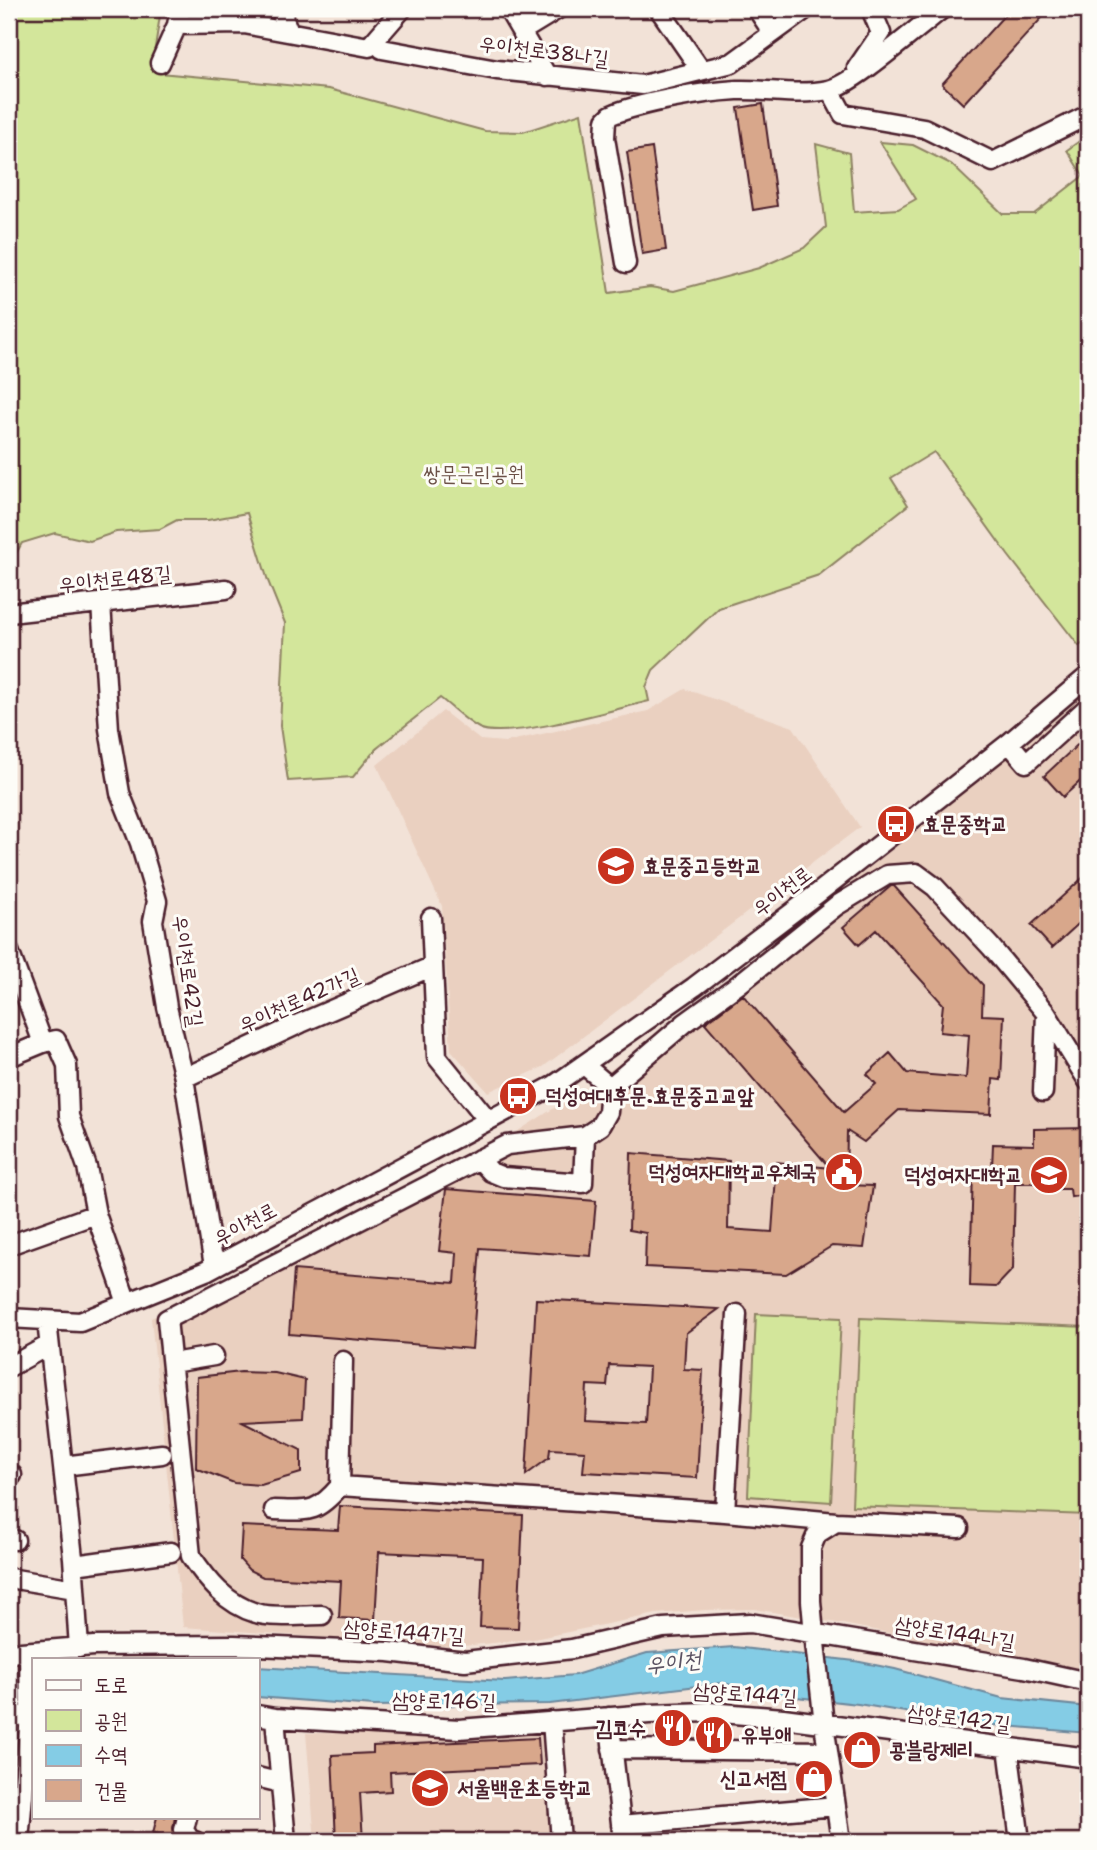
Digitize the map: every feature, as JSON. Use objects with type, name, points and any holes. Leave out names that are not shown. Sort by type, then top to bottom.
[{"type":"street","points":[[285,9],[283,17],[289,32]]},
{"type":"street","points":[[160,63],[178,17],[244,24],[369,47],[402,9]]},
{"type":"street","points":[[508,9],[547,76]]},
{"type":"street","points":[[522,31],[558,9]]},
{"type":"street","points":[[659,9],[701,70]]},
{"type":"street","points":[[757,9],[773,33]]},
{"type":"street","name":"우이천로38나길","points":[[382,49],[497,70],[643,85],[732,63],[806,9]]},
{"type":"street","points":[[850,80],[881,33],[871,9]]},
{"type":"street","points":[[626,263],[605,138],[606,120],[617,112],[694,95],[738,90],[777,93],[830,90],[850,80],[942,9]]},
{"type":"street","points":[[830,90],[843,114],[924,128],[993,162],[1088,115]]},
{"type":"street","name":"우이천로48길","points":[[9,614],[226,589]]},
{"type":"street","name":"우이천로42길","points":[[101,603],[110,729],[120,793],[140,843],[157,901],[153,921],[167,1007],[184,1078],[214,1266]]},
{"type":"street","name":"우이천로","points":[[9,1318],[80,1322],[214,1266],[553,1086],[694,987],[1009,743],[1088,676]]},
{"type":"street","points":[[1009,743],[1026,763],[1088,707]]},
{"type":"street","points":[[322,1615],[257,1614],[212,1587],[191,1556],[167,1319],[507,1145],[585,1136],[600,1126],[608,1112],[610,1087],[685,1023],[739,984],[836,906],[887,875],[916,873],[935,887],[1045,1013],[1088,1081]]},
{"type":"street","points":[[431,918],[437,1058],[488,1121]]},
{"type":"street","points":[[9,951],[43,1043]]},
{"type":"street","name":"우이천로42가길","points":[[184,1078],[301,1023],[433,966]]},
{"type":"street","points":[[1043,1092],[1045,1013]]},
{"type":"street","points":[[9,1057],[56,1040],[67,1065],[69,1116],[87,1167],[96,1214],[127,1303]]},
{"type":"street","points":[[584,1065],[610,1087]]},
{"type":"street","points":[[479,1159],[491,1172],[503,1177],[583,1183],[585,1136]]},
{"type":"street","points":[[9,1245],[96,1214]]},
{"type":"street","points":[[725,1512],[737,1314]]},
{"type":"street","points":[[47,1321],[74,1565],[79,1648]]},
{"type":"street","points":[[9,1367],[49,1345]]},
{"type":"street","points":[[172,1363],[214,1356]]},
{"type":"street","points":[[274,1510],[309,1511],[326,1502],[340,1486],[342,1361]]},
{"type":"street","points":[[63,1466],[162,1454]]},
{"type":"street","points":[[340,1486],[836,1522],[959,1528]]},
{"type":"street","points":[[824,1724],[811,1601],[811,1548],[817,1534],[836,1522]]},
{"type":"street","points":[[74,1565],[172,1552]]},
{"type":"street","points":[[9,1578],[75,1588]]},
{"type":"street","name":"삼양로144가길","points":[[9,1653],[79,1648],[234,1645],[389,1652],[466,1661],[572,1648],[663,1628],[750,1623],[814,1634]]},
{"type":"street","name":"삼양로144나길","points":[[814,1634],[1024,1668],[1088,1682]]},
{"type":"street","points":[[19,1841],[32,1715],[29,1653]]},
{"type":"street","name":"삼양로144길","points":[[552,1721],[709,1712],[824,1724],[841,1841]]},
{"type":"street","points":[[9,1717],[32,1715]]},
{"type":"street","points":[[266,1717],[281,1783],[286,1841]]},
{"type":"street","name":"삼양로146길","points":[[266,1717],[459,1729],[552,1721]]},
{"type":"street","points":[[609,1717],[622,1833],[836,1806]]},
{"type":"street","points":[[552,1721],[561,1841]]},
{"type":"street","name":"삼양로142길","points":[[824,1724],[1088,1758]]},
{"type":"street","points":[[1008,1747],[1020,1841]]},
{"type":"street","points":[[612,1749],[828,1751]]},
{"type":"street","points":[[259,1778],[281,1783]]},
{"type":"street","points":[[187,1818],[184,1830],[190,1840],[195,1841]]},
{"type":"shaded area","name":"효문중고등학교","points":[[685,689],[793,727],[860,827],[543,1067],[488,1092],[451,1050],[442,906],[377,765],[443,711],[480,740],[505,742],[648,711]]},
{"type":"shaded area","name":"덕성여자대학교","points":[[1088,691],[1088,1670],[755,1609],[656,1614],[534,1639],[452,1647],[183,1627],[151,1318],[507,1138],[589,1086],[700,1004]]},
{"type":"shaded area","name":"서울백운초등학교","points":[[546,1726],[552,1841],[315,1841],[306,1733],[458,1734]]},
{"type":"green space","name":"쌍문근린공원","points":[[9,9],[161,9],[154,54],[160,73],[329,89],[485,131],[523,132],[581,113],[609,293],[650,287],[674,291],[759,268],[804,248],[826,227],[816,144],[849,153],[854,212],[898,209],[916,199],[880,142],[913,145],[951,164],[1003,214],[1034,214],[1083,176],[1067,150],[1088,135],[1088,640],[1079,646],[1008,555],[934,452],[891,478],[908,505],[819,575],[719,608],[653,670],[646,687],[649,701],[536,727],[492,731],[474,725],[440,698],[376,749],[353,777],[288,781],[280,726],[285,623],[268,581],[247,513],[208,520],[177,520],[160,529],[116,532],[90,541],[55,533],[22,543],[9,566]]},
{"type":"green space","points":[[756,1314],[841,1318],[831,1502],[748,1496]]},
{"type":"green space","points":[[860,1318],[1088,1327],[1088,1515],[852,1506]]},
{"type":"water","name":"우이천","points":[[734,1647],[855,1661],[1002,1698],[1088,1707],[1088,1733],[970,1723],[858,1704],[778,1695],[722,1683],[550,1704],[374,1706],[259,1697],[259,1667],[505,1681],[575,1675],[647,1653]]},
{"type":"building","points":[[1010,9],[1050,9],[963,104],[942,84]]},
{"type":"building","points":[[763,104],[777,206],[753,210],[738,108]]},
{"type":"building","points":[[652,148],[666,250],[642,254],[627,152]]},
{"type":"building","points":[[1088,735],[1088,774],[1063,797],[1044,776]]},
{"type":"building","points":[[1088,873],[1088,915],[1052,948],[1031,925]]},
{"type":"building","points":[[894,886],[983,985],[982,1015],[1004,1016],[1001,1080],[993,1079],[991,1114],[899,1110],[864,1142],[847,1131],[846,1185],[873,1186],[864,1248],[832,1246],[786,1274],[645,1267],[646,1233],[629,1230],[631,1153],[729,1161],[728,1229],[772,1232],[777,1162],[830,1168],[705,1023],[743,995],[844,1112],[876,1084],[867,1074],[890,1053],[907,1073],[966,1078],[969,1035],[940,1032],[943,1004],[876,930],[859,945],[843,927]]},
{"type":"building","points":[[1088,1128],[1088,1188],[1085,1195],[1071,1197],[1070,1189],[1042,1189],[1041,1183],[1015,1183],[1013,1269],[996,1287],[970,1286],[973,1168],[992,1168],[993,1144],[1034,1145],[1034,1129]]},
{"type":"building","points":[[446,1189],[596,1201],[591,1256],[480,1248],[472,1349],[289,1334],[294,1270],[455,1283],[457,1253],[439,1251]]},
{"type":"building","points":[[536,1299],[719,1309],[686,1333],[684,1369],[703,1370],[697,1478],[583,1472],[585,1451],[550,1449],[549,1458],[526,1475]],"holes":[[[609,1365],[649,1367],[646,1424],[585,1421],[587,1385],[607,1386]]]},
{"type":"building","points":[[241,1372],[275,1373],[305,1380],[303,1418],[242,1421],[301,1450],[301,1473],[261,1485],[234,1483],[196,1468],[197,1377]]},
{"type":"building","points":[[340,1506],[523,1515],[518,1628],[480,1627],[483,1557],[379,1552],[375,1620],[339,1618],[341,1581],[263,1577],[249,1570],[240,1560],[242,1526],[338,1530]]},
{"type":"building","points":[[538,1738],[540,1765],[390,1772],[391,1791],[360,1793],[363,1841],[336,1841],[332,1755],[373,1753],[373,1746]]},
{"type":"building","points":[[157,1818],[175,1818],[175,1838],[153,1833]]},
{"type":"place","name":"효문중학교","points":[[896,824]]},
{"type":"place","name":"효문중고등학교","points":[[616,866]]},
{"type":"place","name":"덕성여대후문.효문중고교앞","points":[[518,1096]]},
{"type":"place","name":"덕성여자대학교우체국","points":[[844,1172]]},
{"type":"place","name":"덕성여자대학교","points":[[1049,1175]]},
{"type":"place","name":"김코수","points":[[673,1728]]},
{"type":"place","name":"유부애","points":[[714,1735]]},
{"type":"place","name":"콩블랑제리","points":[[862,1750]]},
{"type":"place","name":"신고서점","points":[[814,1779]]},
{"type":"place","name":"서울백운초등학교","points":[[430,1788]]}]
